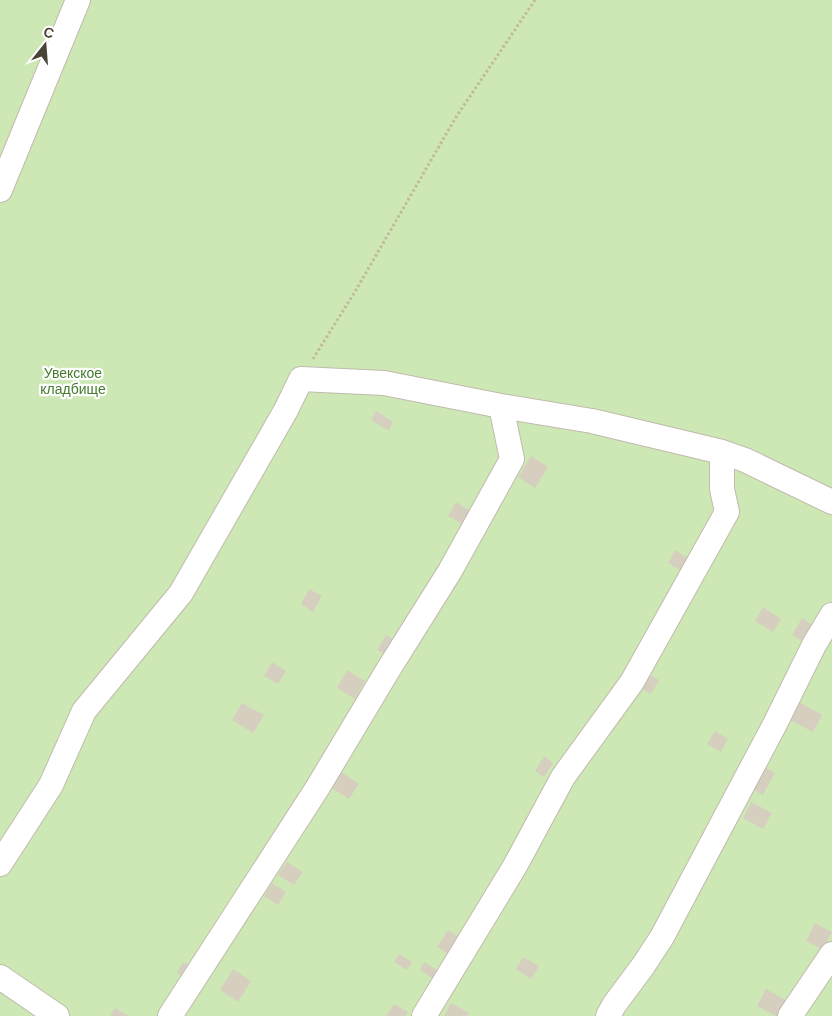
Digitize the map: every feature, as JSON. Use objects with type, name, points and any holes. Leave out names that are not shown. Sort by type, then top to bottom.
[{"type":"lane","points":[[0,190],[78,0]]},
{"type":"lane","points":[[0,864],[51,785],[84,711],[180,593],[286,410],[301,378],[384,383],[501,406],[592,421],[722,452],[745,460],[832,502]]},
{"type":"lane","points":[[170,1016],[318,787],[450,571],[512,459],[501,406]]},
{"type":"lane","points":[[424,1016],[515,866],[562,777],[632,682],[727,512],[722,489],[722,452]]},
{"type":"lane","points":[[608,1016],[614,1004],[662,937],[776,724],[814,645],[832,615]]},
{"type":"lane","points":[[790,1016],[832,954]]},
{"type":"lane","points":[[0,977],[57,1016]]},
{"type":"path","points":[[301,378],[356,290],[456,117],[535,0]]},
{"type":"green space","name":"Увекское кладбище","points":[[0,0],[832,0],[832,1016],[0,1016]]},
{"type":"building","points":[[376,411],[393,422],[389,431],[371,420]]},
{"type":"building","points":[[531,456],[548,467],[535,488],[518,477]]},
{"type":"building","points":[[456,502],[472,512],[464,525],[448,516]]},
{"type":"building","points":[[675,550],[691,560],[684,572],[668,563]]},
{"type":"building","points":[[309,589],[322,596],[313,612],[301,604]]},
{"type":"building","points":[[763,607],[781,619],[773,632],[755,621]]},
{"type":"building","points":[[802,618],[812,625],[802,641],[792,635]]},
{"type":"building","points":[[386,635],[398,642],[390,657],[377,650]]},
{"type":"building","points":[[272,662],[286,671],[278,684],[264,676]]},
{"type":"building","points":[[347,670],[365,681],[355,699],[337,688]]},
{"type":"building","points":[[645,672],[659,680],[651,694],[637,686]]},
{"type":"building","points":[[799,702],[822,715],[813,732],[790,720]]},
{"type":"building","points":[[242,703],[264,715],[253,733],[232,720]]},
{"type":"building","points":[[715,731],[728,739],[721,752],[707,744]]},
{"type":"building","points":[[544,756],[553,763],[544,777],[535,771]]},
{"type":"building","points":[[763,766],[775,773],[763,795],[751,788]]},
{"type":"building","points":[[340,771],[359,784],[349,799],[330,787]]},
{"type":"building","points":[[751,802],[772,813],[763,829],[743,818]]},
{"type":"building","points":[[287,862],[303,872],[294,885],[278,875]]},
{"type":"building","points":[[272,883],[286,892],[278,905],[264,896]]},
{"type":"building","points":[[815,923],[832,932],[823,950],[806,941]]},
{"type":"building","points":[[448,930],[464,940],[453,957],[437,947]]},
{"type":"building","points":[[399,954],[412,962],[407,970],[394,962]]},
{"type":"building","points":[[523,957],[539,966],[531,979],[516,969]]},
{"type":"building","points":[[183,962],[194,968],[187,980],[177,973]]},
{"type":"building","points":[[424,962],[437,970],[432,978],[420,970]]},
{"type":"building","points":[[233,969],[251,981],[238,1002],[220,990]]},
{"type":"building","points":[[766,989],[789,1002],[781,1016],[776,1016],[757,1006]]},
{"type":"building","points":[[451,1003],[469,1013],[467,1016],[444,1016]]},
{"type":"building","points":[[394,1004],[408,1012],[406,1016],[386,1016]]},
{"type":"building","points":[[115,1008],[129,1016],[110,1016]]}]
